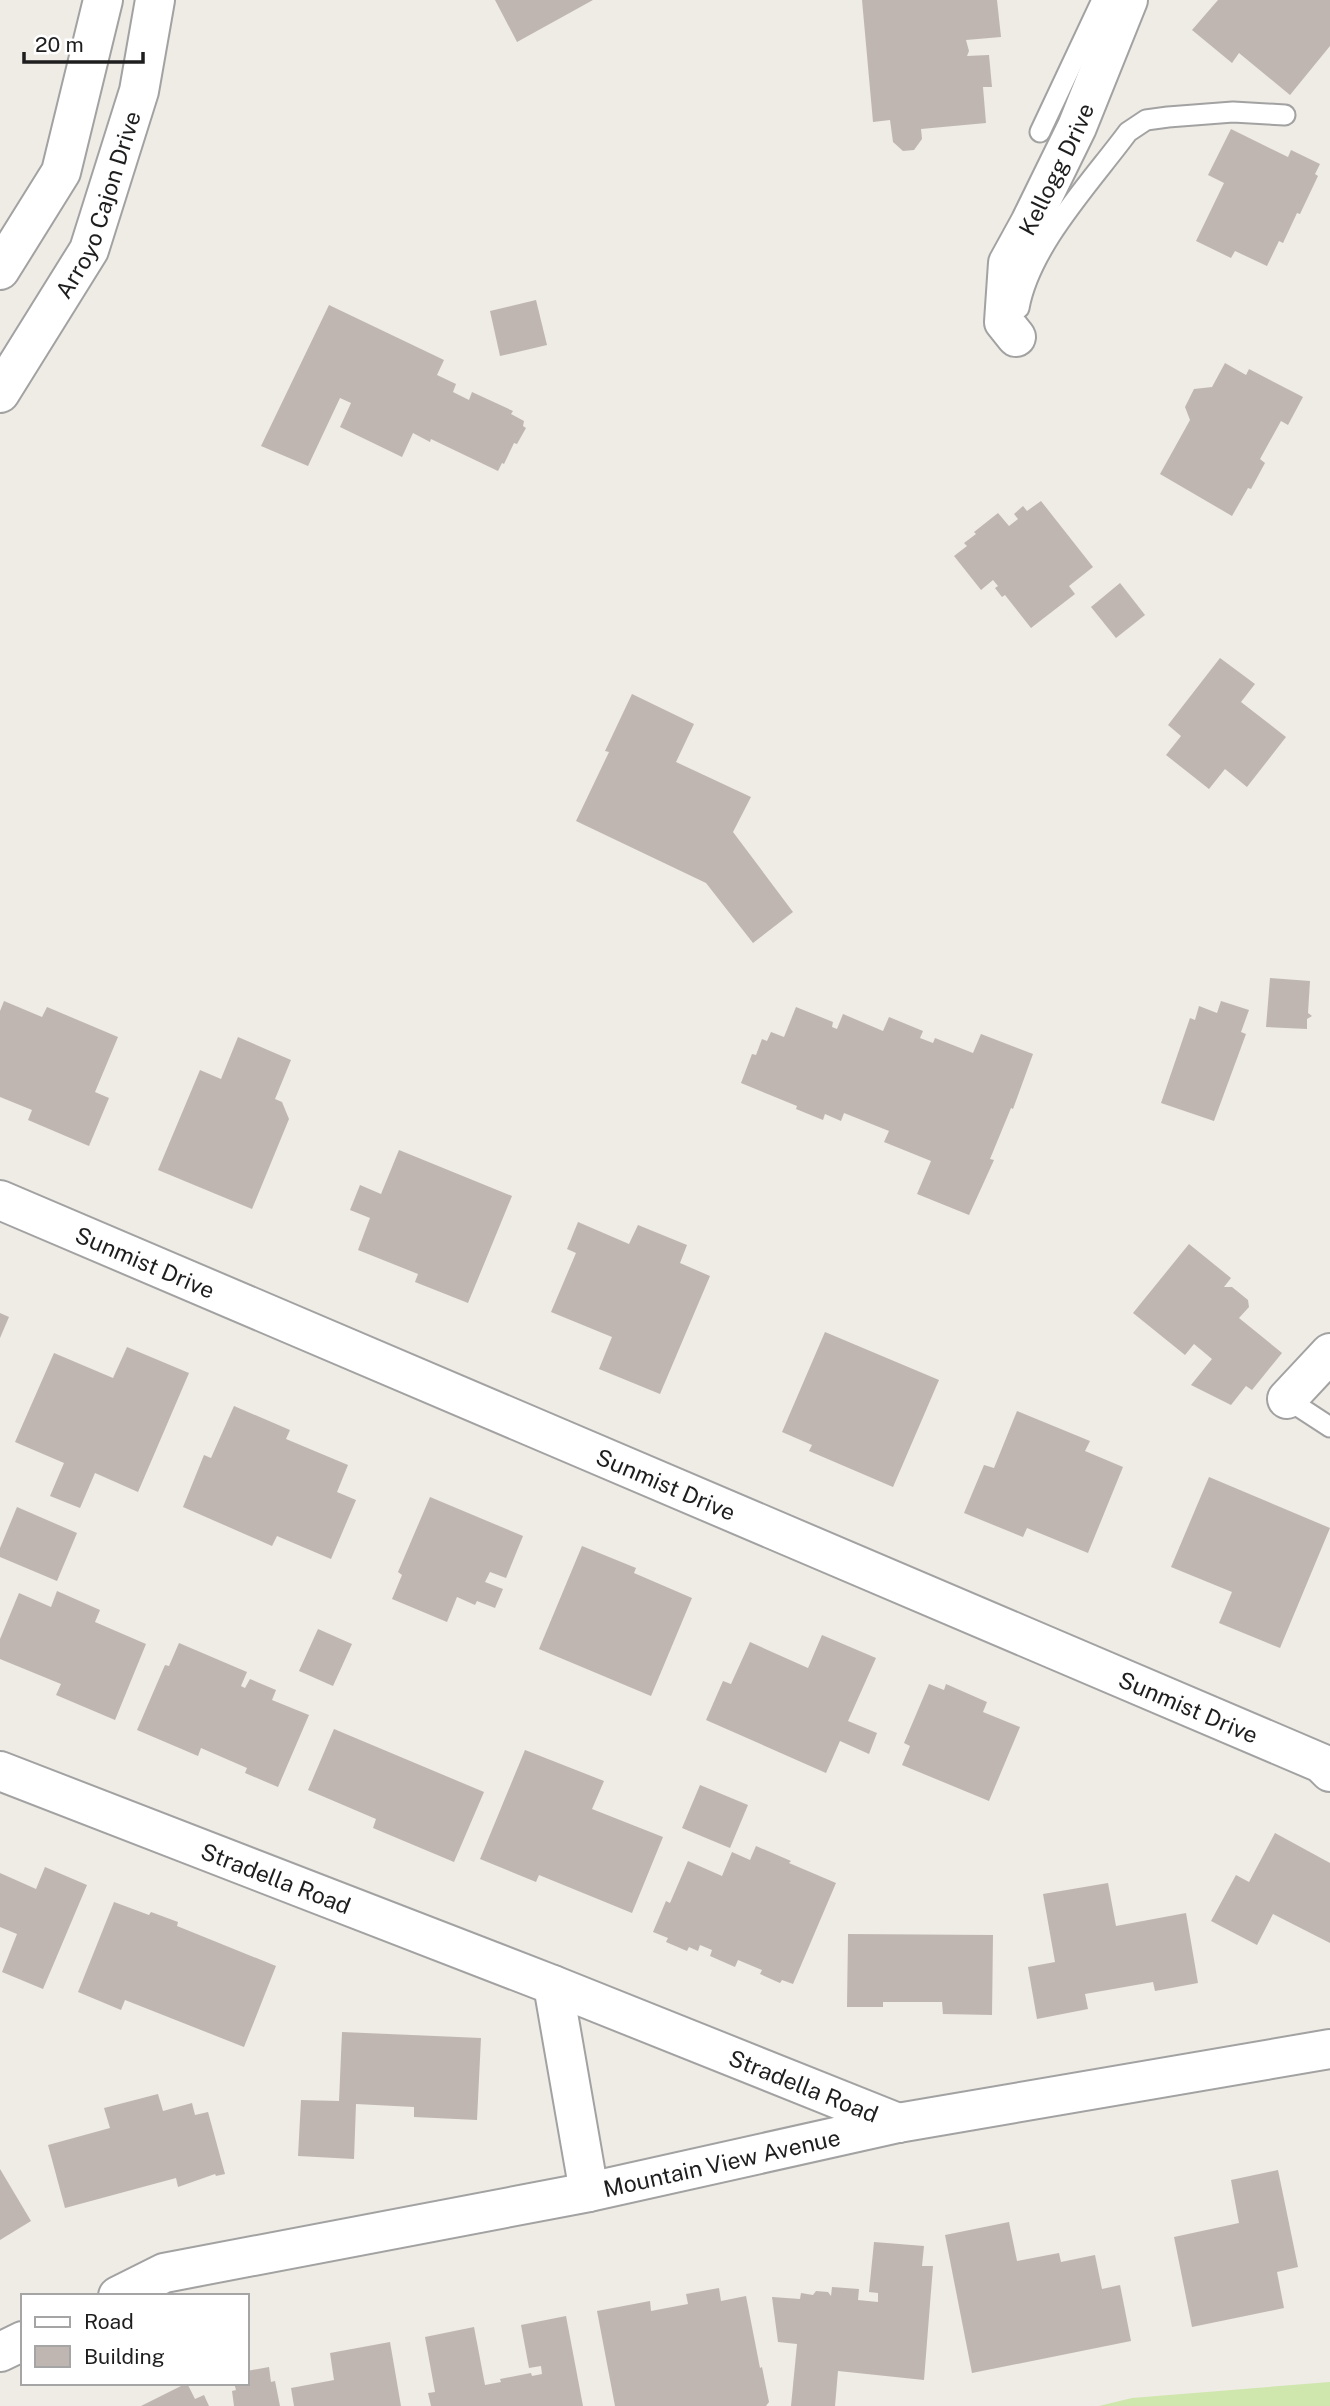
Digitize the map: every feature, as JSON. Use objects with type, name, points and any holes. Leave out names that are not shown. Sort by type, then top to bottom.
[{"type":"street","name":"Arroyo Cajon Drive","points":[[0,270],[61,172],[103,0]]},
{"type":"street","name":"Arroyo Cajon Drive","points":[[0,393],[89,250],[139,91],[155,0]]},
{"type":"street","name":"Kellogg Drive","points":[[1016,337],[1004,322],[1008,263],[1077,127],[1128,0]]},
{"type":"street","name":"Sunmist Drive","points":[[0,1200],[1321,1763],[1330,1772]]},
{"type":"street","points":[[1287,1399],[1330,1353]]},
{"type":"street","name":"Stradella Road","points":[[0,1771],[553,1985],[898,2123]]},
{"type":"street","points":[[553,1985],[589,2192]]},
{"type":"street","name":"Mountain View Avenue","points":[[122,2294],[164,2273],[589,2192],[898,2123],[1330,2049]]},
{"type":"street","points":[[0,2352],[21,2342]]},
{"type":"lane","points":[[1040,132],[1102,0]]},
{"type":"lane","points":[[1016,337],[1020,304],[1046,240],[1128,132],[1146,120],[1168,117],[1233,112],[1285,115]]},
{"type":"lane","points":[[1287,1399],[1330,1427]]},
{"type":"green space","points":[[1330,2382],[1330,2406],[1099,2406],[1132,2398]]},
{"type":"building","points":[[495,0],[593,0],[517,42]]},
{"type":"building","points":[[862,0],[997,0],[1001,37],[966,40],[969,51],[967,56],[989,55],[992,87],[983,87],[986,123],[921,129],[922,139],[914,150],[903,151],[893,142],[890,120],[873,122]]},
{"type":"building","points":[[1218,0],[1330,0],[1330,46],[1290,95],[1239,53],[1232,63],[1192,30]]},
{"type":"building","points":[[1231,129],[1288,157],[1291,150],[1320,164],[1315,174],[1318,176],[1300,214],[1297,213],[1283,243],[1279,241],[1267,266],[1235,251],[1231,258],[1196,241],[1224,183],[1208,175]]},
{"type":"building","points":[[536,300],[547,345],[500,356],[490,311]]},
{"type":"building","points":[[329,305],[444,360],[437,375],[456,384],[453,392],[469,400],[472,392],[513,411],[511,414],[524,421],[523,426],[526,428],[498,471],[413,433],[402,457],[340,427],[351,403],[340,398],[308,466],[261,446]]},
{"type":"building","points":[[1225,363],[1246,375],[1249,369],[1303,397],[1288,425],[1281,421],[1260,459],[1265,463],[1232,516],[1160,474],[1190,420],[1185,407],[1194,389],[1212,387]]},
{"type":"building","points":[[1041,501],[1093,567],[1069,586],[1075,594],[1031,628],[1005,595],[1002,597],[993,580],[981,590],[954,556],[967,546],[964,543],[976,534],[974,532],[998,513],[1009,526],[1018,519],[1014,514],[1023,506],[1027,511]]},
{"type":"building","points":[[1120,583],[1145,615],[1116,638],[1091,607]]},
{"type":"building","points":[[1220,658],[1255,684],[1241,702],[1286,737],[1247,787],[1225,769],[1209,789],[1166,755],[1181,736],[1168,725]]},
{"type":"building","points":[[632,694],[694,724],[676,762],[751,797],[733,832],[793,912],[753,943],[706,883],[576,821],[609,752],[605,751]]},
{"type":"building","points":[[1270,978],[1310,981],[1308,1013],[1312,1016],[1307,1019],[1307,1029],[1266,1027]]},
{"type":"building","points":[[4,1001],[42,1017],[47,1007],[118,1037],[95,1092],[109,1098],[89,1146],[28,1120],[32,1110],[0,1097],[0,1011]]},
{"type":"building","points":[[1221,1001],[1249,1010],[1241,1032],[1246,1034],[1214,1121],[1161,1103],[1190,1018],[1195,1020],[1199,1006],[1217,1013]]},
{"type":"building","points":[[796,1007],[833,1022],[832,1027],[837,1029],[843,1014],[883,1031],[889,1017],[923,1031],[920,1038],[933,1043],[935,1038],[973,1053],[981,1034],[1033,1054],[1013,1109],[1011,1108],[990,1159],[994,1160],[969,1215],[917,1194],[931,1161],[884,1142],[889,1131],[844,1113],[841,1121],[825,1114],[823,1120],[741,1083],[752,1054],[756,1055],[762,1039],[767,1041],[771,1032],[784,1037]]},
{"type":"building","points":[[238,1037],[291,1060],[275,1099],[282,1102],[289,1119],[252,1209],[158,1170],[200,1070],[221,1079]]},
{"type":"building","points":[[399,1150],[512,1196],[468,1303],[415,1282],[418,1274],[358,1250],[370,1218],[350,1210],[360,1185],[381,1194]]},
{"type":"building","points":[[578,1222],[629,1244],[638,1225],[687,1245],[680,1263],[710,1276],[660,1394],[599,1369],[612,1337],[551,1312],[576,1253],[567,1249]]},
{"type":"building","points":[[1189,1244],[1231,1278],[1224,1287],[1232,1287],[1248,1300],[1249,1307],[1239,1318],[1282,1353],[1252,1390],[1246,1386],[1231,1405],[1191,1385],[1212,1359],[1194,1344],[1185,1355],[1133,1313]]},
{"type":"building","points":[[0,1313],[9,1317],[0,1338]]},
{"type":"building","points":[[825,1332],[939,1380],[893,1487],[809,1451],[812,1445],[782,1432]]},
{"type":"building","points":[[127,1347],[189,1373],[138,1492],[95,1473],[80,1508],[50,1496],[64,1463],[15,1442],[54,1353],[113,1378]]},
{"type":"building","points":[[234,1406],[290,1430],[286,1439],[348,1465],[337,1492],[356,1500],[331,1559],[277,1536],[272,1546],[183,1507],[204,1455],[211,1458]]},
{"type":"building","points":[[1017,1411],[1090,1441],[1085,1451],[1123,1467],[1088,1553],[1027,1528],[1023,1537],[964,1513],[984,1465],[994,1468]]},
{"type":"building","points":[[1209,1477],[1330,1528],[1280,1648],[1219,1623],[1232,1592],[1171,1567]]},
{"type":"building","points":[[430,1497],[523,1536],[506,1578],[490,1572],[485,1582],[503,1589],[495,1608],[477,1601],[475,1605],[457,1597],[447,1622],[392,1599],[402,1575],[398,1572]]},
{"type":"building","points":[[17,1507],[77,1533],[57,1581],[0,1557],[0,1548]]},
{"type":"building","points":[[582,1546],[636,1568],[634,1573],[692,1598],[651,1696],[539,1649]]},
{"type":"building","points":[[57,1591],[100,1610],[95,1622],[146,1644],[115,1720],[56,1695],[61,1684],[0,1659],[0,1639],[19,1593],[51,1607]]},
{"type":"building","points":[[318,1629],[352,1644],[333,1686],[299,1671]]},
{"type":"building","points":[[822,1635],[876,1658],[848,1721],[877,1733],[869,1754],[840,1741],[826,1773],[706,1720],[723,1681],[731,1684],[750,1642],[808,1668]]},
{"type":"building","points":[[179,1643],[247,1672],[241,1686],[245,1688],[250,1679],[276,1690],[272,1700],[309,1715],[278,1787],[245,1773],[247,1768],[201,1748],[198,1756],[137,1730],[165,1665],[169,1666]]},
{"type":"building","points":[[929,1684],[944,1690],[946,1684],[987,1702],[983,1712],[1020,1727],[989,1801],[902,1765],[910,1746],[904,1743]]},
{"type":"building","points":[[334,1729],[484,1792],[454,1862],[373,1828],[376,1819],[308,1790]]},
{"type":"building","points":[[525,1750],[604,1781],[592,1809],[663,1837],[632,1913],[539,1875],[536,1882],[480,1859]]},
{"type":"building","points":[[700,1785],[748,1805],[730,1848],[682,1828]]},
{"type":"building","points":[[1275,1833],[1330,1863],[1330,1943],[1273,1914],[1257,1945],[1211,1921],[1236,1875],[1249,1882]]},
{"type":"building","points":[[756,1846],[836,1883],[793,1984],[782,1980],[780,1983],[760,1974],[762,1970],[738,1960],[735,1967],[710,1956],[712,1950],[700,1945],[698,1951],[689,1947],[687,1951],[666,1942],[668,1938],[653,1932],[666,1901],[670,1903],[688,1861],[722,1876],[732,1852],[750,1860]]},
{"type":"building","points":[[45,1867],[87,1885],[43,1989],[2,1972],[17,1934],[0,1927],[0,1873],[36,1889]]},
{"type":"building","points":[[1108,1883],[1116,1926],[1186,1913],[1198,1983],[1155,1991],[1153,1982],[1085,1994],[1088,2009],[1037,2019],[1028,1967],[1055,1962],[1043,1894]]},
{"type":"building","points":[[114,1902],[178,1922],[177,1926],[276,1966],[244,2047],[125,2000],[121,2010],[78,1992]]},
{"type":"building","points":[[848,1934],[993,1935],[992,2015],[943,2014],[942,2002],[883,2002],[883,2007],[847,2007]]},
{"type":"building","points":[[342,2032],[481,2038],[477,2120],[414,2117],[414,2107],[356,2104],[354,2159],[298,2156],[301,2100],[339,2101]]},
{"type":"building","points":[[158,2094],[163,2111],[192,2103],[195,2115],[208,2112],[225,2174],[215,2174],[178,2187],[176,2178],[65,2208],[48,2145],[110,2128],[104,2108]]},
{"type":"building","points":[[0,2169],[31,2221],[0,2240]]},
{"type":"building","points":[[1278,2170],[1298,2267],[1277,2272],[1284,2308],[1192,2327],[1174,2237],[1239,2223],[1231,2180]]},
{"type":"building","points":[[1009,2222],[1017,2261],[1059,2253],[1061,2262],[1095,2255],[1102,2289],[1120,2285],[1131,2341],[972,2373],[945,2235]]},
{"type":"building","points":[[874,2242],[924,2246],[922,2266],[933,2266],[924,2380],[838,2371],[835,2406],[791,2406],[797,2344],[778,2342],[772,2297],[800,2299],[801,2293],[813,2295],[816,2291],[828,2292],[831,2296],[832,2287],[859,2289],[858,2300],[878,2302],[878,2293],[869,2292]]},
{"type":"building","points":[[719,2288],[721,2301],[746,2296],[769,2402],[766,2406],[615,2406],[597,2311],[650,2301],[651,2311],[688,2304],[686,2294]]},
{"type":"building","points":[[566,2316],[583,2406],[431,2406],[428,2393],[435,2392],[425,2337],[474,2327],[485,2385],[531,2373],[532,2376],[542,2374],[541,2366],[529,2368],[521,2325]]},
{"type":"building","points":[[390,2342],[401,2406],[294,2406],[291,2388],[334,2380],[330,2353]]},
{"type":"building","points":[[269,2367],[271,2382],[275,2381],[280,2406],[234,2406],[232,2391],[236,2390],[235,2385],[248,2385],[248,2371]]},
{"type":"building","points":[[188,2385],[195,2399],[204,2395],[209,2406],[141,2406]]}]
